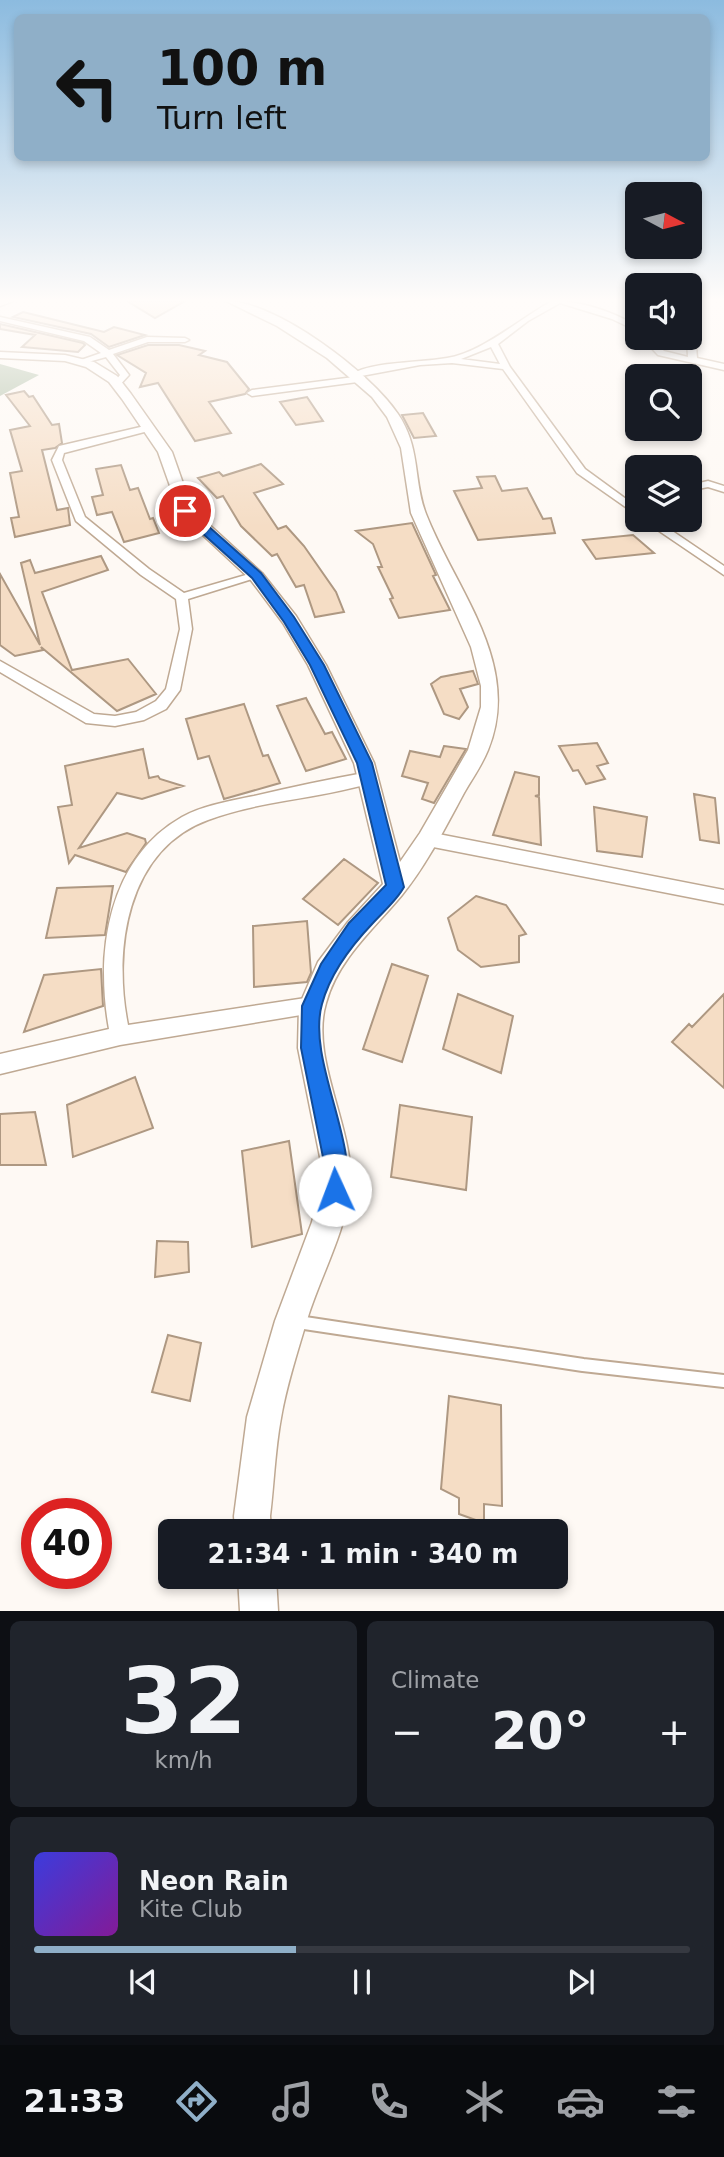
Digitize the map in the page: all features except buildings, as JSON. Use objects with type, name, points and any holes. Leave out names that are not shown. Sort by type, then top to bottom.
[{"type":"street","points":[[104,376],[117,385],[165,452],[185,511],[256,576],[290,620],[317,665],[369,778],[395,887]]},
{"type":"street","points":[[117,385],[123,376]]},
{"type":"street","points":[[252,393],[362,376]]},
{"type":"street","points":[[513,376],[581,471],[625,503]]},
{"type":"street","points":[[252,1519],[264,1417],[291,1321],[327,1222],[335,1190],[336,1167],[311,1048],[312,1006],[327,970],[341,949],[395,887],[428,839],[478,750],[486,729],[490,686],[480,647],[418,513],[412,494],[406,442],[395,419],[359,377]]},
{"type":"street","points":[[0,666],[91,719],[115,721],[139,716],[161,705],[173,690],[186,629],[182,597],[145,572],[80,519],[57,460],[63,448],[149,428]]},
{"type":"street","points":[[702,485],[708,484],[724,489]]},
{"type":"street","points":[[667,532],[724,571]]},
{"type":"street","points":[[680,541],[684,532]]},
{"type":"street","points":[[182,597],[256,576]]},
{"type":"street","points":[[120,1036],[114,1005],[113,960],[117,928],[124,899],[141,863],[163,839],[188,821],[223,809],[369,778]]},
{"type":"street","points":[[428,839],[724,897]]},
{"type":"street","points":[[0,1064],[120,1036],[312,1006]]},
{"type":"street","points":[[258,1589],[259,1611]]},
{"type":"lane","points":[[291,1321],[583,1365],[724,1381]]},
{"type":"green space","points":[[0,376],[37,376],[0,396]]},
{"type":"route","points":[[185,511],[256,576],[290,620],[317,665],[364,763],[395,887],[341,949],[327,970],[312,1006],[311,1048],[336,1167],[335,1190]]}]
